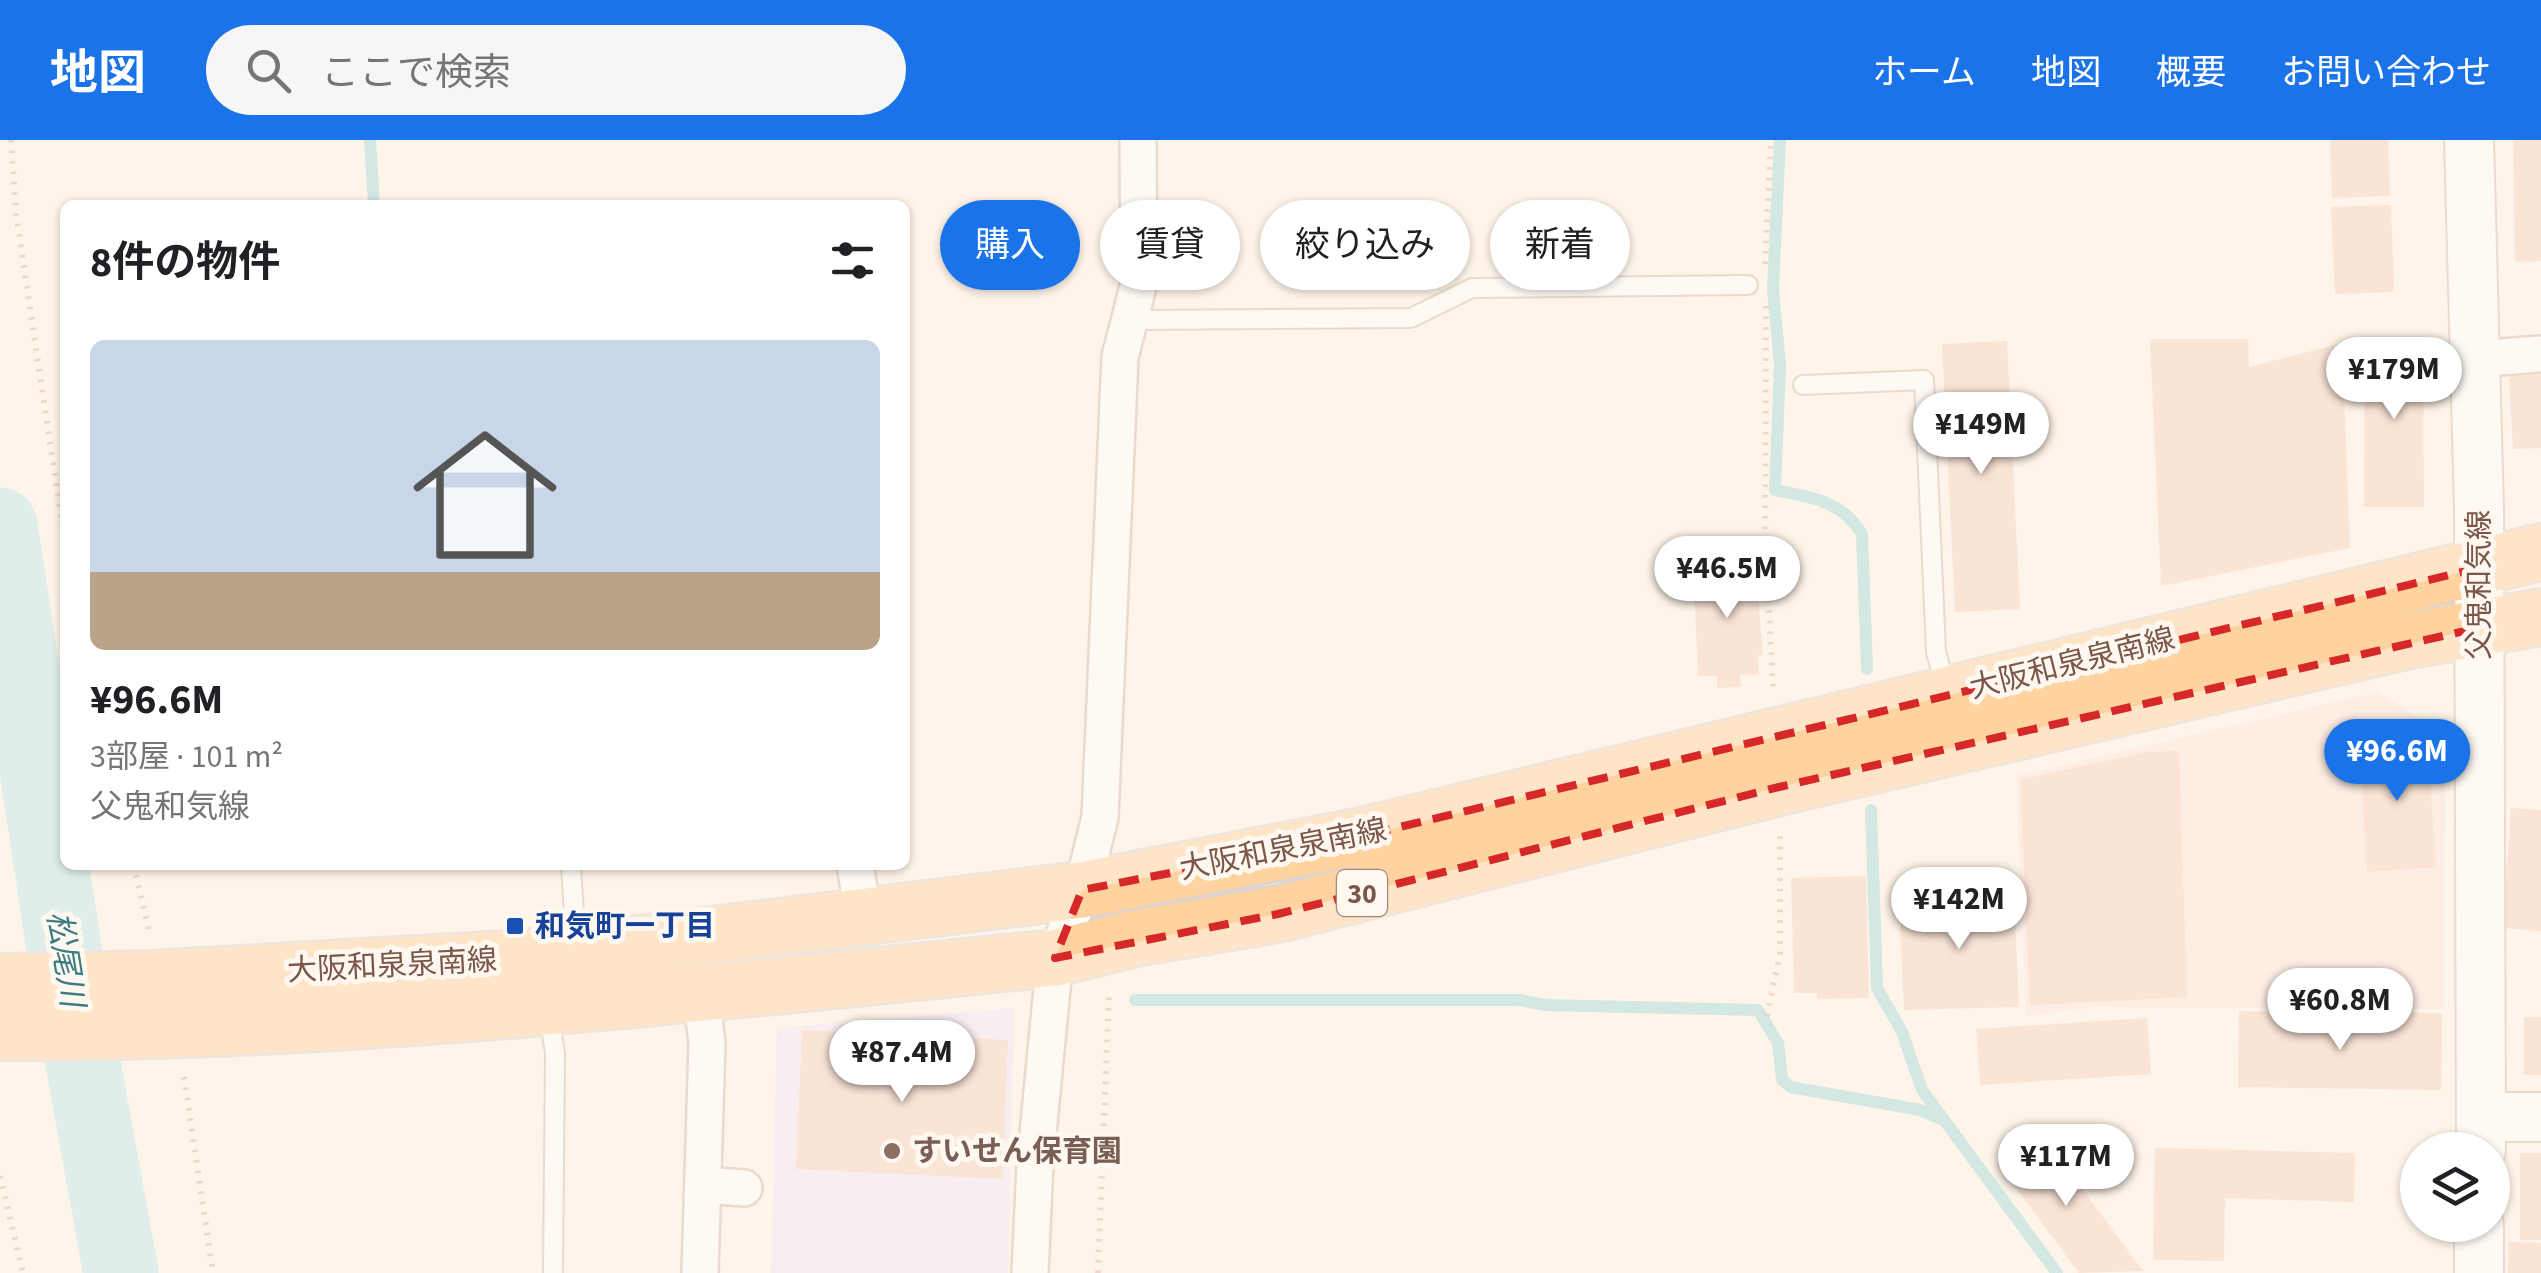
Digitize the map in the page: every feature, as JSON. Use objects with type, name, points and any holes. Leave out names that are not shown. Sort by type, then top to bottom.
[{"type":"main road","name":"父鬼和気線","points":[[2469,140],[2479,568],[2481,1132]]},
{"type":"main road","name":"大阪和泉泉南線","points":[[0,982],[155,978],[576,952],[1082,890],[1362,836],[2541,552]]},
{"type":"main road","name":"大阪和泉泉南線","points":[[0,1032],[168,1032],[548,1008],[1055,958],[1134,938],[1278,914],[1779,787],[2541,616]]},
{"type":"main road","points":[[2488,1132],[2541,1117]]},
{"type":"main road","points":[[2478,1273],[2479,1242]]},
{"type":"street","points":[[1030,1273],[1035,1164],[1055,958],[1082,890],[1100,817],[1120,357],[1139,283],[1138,140]]},
{"type":"street","points":[[2474,359],[2541,354]]},
{"type":"street","points":[[856,870],[864,919]]},
{"type":"street","points":[[700,994],[707,1043],[700,1273]]},
{"type":"street","points":[[703,1185],[744,1188]]},
{"type":"lane","points":[[1130,320],[1411,318],[1472,288],[1756,284]]},
{"type":"lane","points":[[1803,385],[1924,380],[1936,652],[1948,693]]},
{"type":"lane","points":[[572,870],[576,952]]},
{"type":"lane","points":[[548,1008],[555,1054],[553,1273]]},
{"type":"path","points":[[11,140],[16,213],[60,510]]},
{"type":"path","points":[[1756,284],[1771,140]]},
{"type":"path","points":[[1765,298],[1764,532],[1778,734]]},
{"type":"path","points":[[1766,1016],[1780,954],[1779,787]]},
{"type":"path","points":[[135,870],[155,978]]},
{"type":"path","points":[[1098,1273],[1110,974]]},
{"type":"path","points":[[168,1032],[213,1273]]},
{"type":"path","points":[[0,1176],[23,1273]]},
{"type":"highlighted area","points":[[2479,568],[2478,628],[1779,787],[1278,914],[1055,958],[1082,890],[1362,836]]},
{"type":"shaded area","points":[[2378,692],[2445,734],[2444,1009],[2092,1007],[2026,1016],[2016,776]]},
{"type":"shaded area","name":"すいせん保育園","points":[[1014,1008],[1008,1273],[771,1273],[777,1028]]},
{"type":"building","points":[[2330,140],[2388,140],[2390,196],[2332,198]]},
{"type":"building","points":[[2513,140],[2541,140],[2541,261],[2515,262]]},
{"type":"building","points":[[2391,205],[2394,292],[2335,294],[2331,207]]},
{"type":"building","points":[[2365,337],[2423,337],[2424,507],[2364,507]]},
{"type":"building","points":[[2150,339],[2248,339],[2249,367],[2342,343],[2350,548],[2161,586]]},
{"type":"building","points":[[2007,341],[2020,609],[1955,612],[1942,344]]},
{"type":"building","points":[[2541,375],[2541,448],[2513,449],[2509,376]]},
{"type":"building","points":[[1755,560],[1763,655],[1758,655],[1759,674],[1740,675],[1741,687],[1717,688],[1717,676],[1698,676],[1693,562]]},
{"type":"building","points":[[2427,736],[2436,867],[2367,872],[2359,740]]},
{"type":"building","points":[[2179,751],[2187,997],[2030,1005],[2020,780],[2147,752]]},
{"type":"building","points":[[2511,808],[2541,810],[2541,931],[2503,928]]},
{"type":"building","points":[[1866,876],[1869,998],[1817,999],[1817,993],[1794,993],[1791,878]]},
{"type":"building","points":[[2014,894],[2019,1007],[1904,1010],[1899,899]]},
{"type":"building","points":[[2239,1011],[2282,1012],[2282,1020],[2397,1022],[2397,1013],[2442,1013],[2441,1090],[2238,1087]]},
{"type":"building","points":[[2524,1017],[2541,1017],[2541,1075],[2524,1075]]},
{"type":"building","points":[[2147,1018],[2151,1074],[1980,1085],[1976,1029]]},
{"type":"building","points":[[802,1030],[1008,1040],[1003,1179],[796,1169]]},
{"type":"building","points":[[2040,1132],[2143,1271],[2079,1273],[1997,1163]]},
{"type":"building","points":[[2155,1148],[2355,1153],[2354,1202],[2225,1198],[2224,1261],[2153,1260]]},
{"type":"building","points":[[2520,1153],[2541,1153],[2541,1240],[2520,1240]]},
{"type":"building","points":[[2509,1242],[2541,1243],[2541,1273],[2508,1273]]},
{"type":"waterway","points":[[370,140],[374,200]]},
{"type":"waterway","points":[[1780,140],[1773,289],[1780,365],[1775,490],[1835,507],[1862,534],[1867,669]]},
{"type":"waterway","name":"松尾川","points":[[0,525],[73,1008],[121,1273]]},
{"type":"waterway","points":[[1871,810],[1877,988],[1902,1032],[1922,1090],[2057,1273]]},
{"type":"waterway","points":[[1135,1000],[1519,1000],[1545,1005],[1758,1010],[1778,1043],[1782,1080],[1791,1087],[1920,1110],[1941,1119]]},
{"type":"place","name":"和気町一丁目","points":[[515,926]]},
{"type":"place","name":"すいせん保育園","points":[[892,1151]]}]
